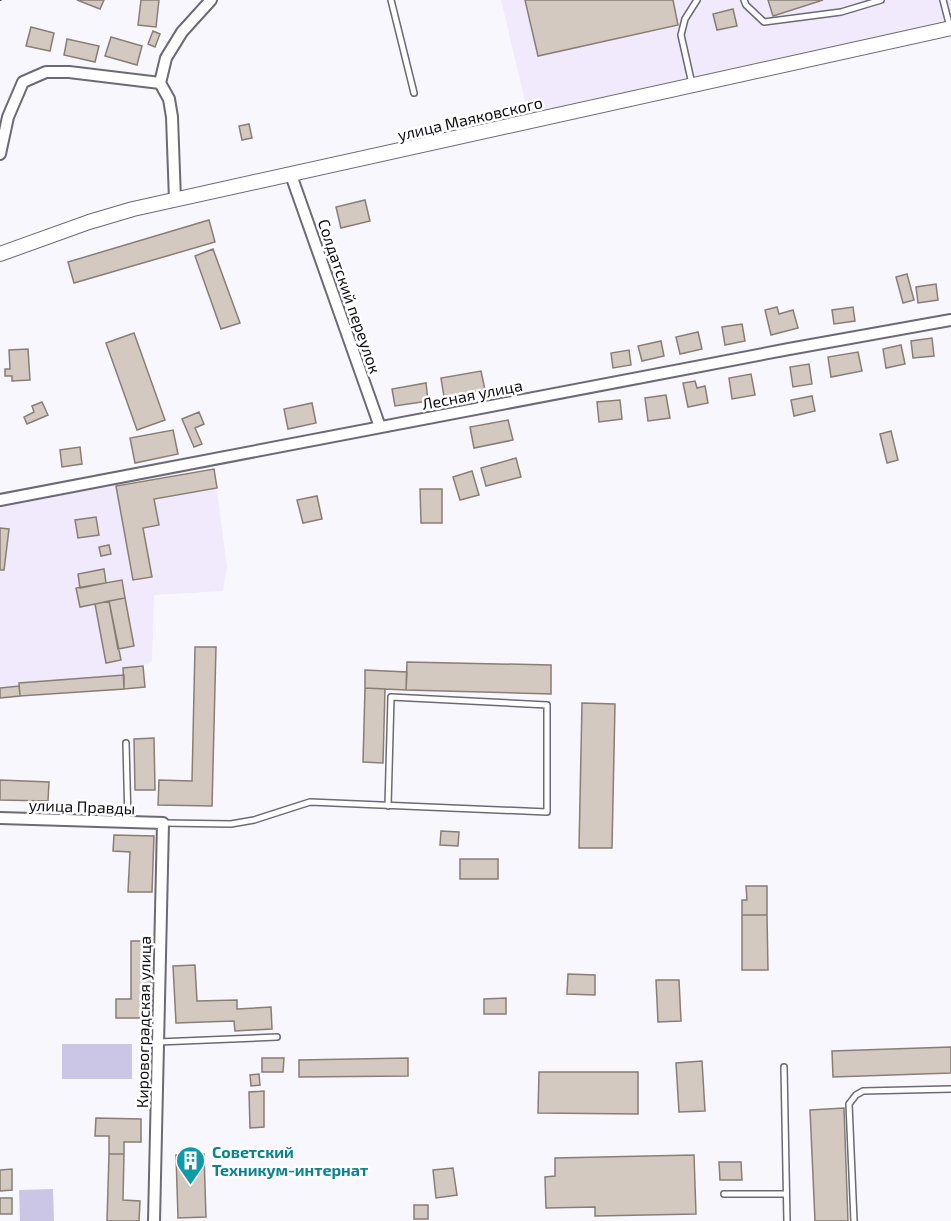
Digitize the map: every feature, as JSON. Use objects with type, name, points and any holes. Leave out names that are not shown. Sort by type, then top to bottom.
[{"type":"street","points":[[175,200],[172,117],[169,99],[160,82],[166,58],[171,49],[182,32],[211,0]]},
{"type":"street","name":"улица Маяковского","points":[[0,254],[133,209],[950,28]]},
{"type":"street","points":[[0,154],[8,117],[23,82],[46,72],[69,72],[160,82]]},
{"type":"street","name":"Солдатский переулок","points":[[291,175],[380,427]]},
{"type":"street","name":"Лесная улица","points":[[0,500],[951,320]]},
{"type":"street","name":"улица Правды","points":[[0,818],[163,823]]},
{"type":"street","name":"Кировоградская улица","points":[[154,1221],[163,823]]},
{"type":"lane","points":[[392,0],[414,93]]},
{"type":"lane","points":[[693,86],[681,35],[685,19],[697,0]]},
{"type":"lane","points":[[744,0],[746,5],[764,22],[841,12],[880,0]]},
{"type":"lane","points":[[943,0],[950,28]]},
{"type":"lane","points":[[163,823],[231,824],[254,820],[310,802],[388,806],[547,812],[547,705],[391,697],[388,806]]},
{"type":"lane","points":[[126,743],[128,822]]},
{"type":"lane","points":[[158,1042],[277,1037]]},
{"type":"lane","points":[[784,1067],[787,1221]]},
{"type":"lane","points":[[854,1221],[849,1104],[862,1091],[951,1089]]},
{"type":"lane","points":[[724,1194],[786,1194]]},
{"type":"shaded area","points":[[501,0],[951,0],[951,28],[530,122]]},
{"type":"shaded area","points":[[214,469],[227,567],[223,591],[154,595],[152,661],[143,666],[145,687],[0,698],[0,506]]},
{"type":"shaded area","points":[[62,1044],[132,1044],[132,1079],[62,1079]]},
{"type":"shaded area","points":[[53,1189],[54,1221],[20,1221],[19,1190]]},
{"type":"building","points":[[77,0],[104,0],[100,9]]},
{"type":"building","points":[[141,0],[159,0],[156,27],[138,25]]},
{"type":"building","points":[[525,0],[673,0],[678,25],[538,56]]},
{"type":"building","points":[[768,0],[823,0],[773,16]]},
{"type":"building","points":[[733,9],[737,26],[717,30],[713,14]]},
{"type":"building","points":[[31,27],[54,33],[50,51],[26,46]]},
{"type":"building","points":[[153,31],[160,34],[155,47],[148,44]]},
{"type":"building","points":[[111,37],[142,46],[137,65],[105,56]]},
{"type":"building","points":[[67,39],[99,46],[95,62],[64,55]]},
{"type":"building","points":[[249,124],[252,138],[242,140],[239,126]]},
{"type":"building","points":[[365,200],[370,221],[341,228],[336,207]]},
{"type":"building","points":[[209,220],[215,242],[74,283],[68,262]]},
{"type":"building","points":[[213,249],[240,323],[221,329],[195,256]]},
{"type":"building","points":[[907,274],[914,300],[903,303],[896,277]]},
{"type":"building","points":[[936,284],[938,300],[918,303],[916,287]]},
{"type":"building","points":[[777,307],[779,314],[793,310],[798,328],[771,335],[765,310]]},
{"type":"building","points":[[853,307],[855,321],[834,324],[832,310]]},
{"type":"building","points":[[742,324],[745,341],[725,345],[722,327]]},
{"type":"building","points":[[698,332],[702,349],[680,354],[676,337]]},
{"type":"building","points":[[134,333],[165,420],[137,430],[106,343]]},
{"type":"building","points":[[932,338],[934,356],[913,358],[911,341]]},
{"type":"building","points":[[661,341],[664,356],[642,361],[638,346]]},
{"type":"building","points":[[901,345],[905,364],[886,368],[883,349]]},
{"type":"building","points":[[28,349],[30,380],[12,381],[12,376],[5,376],[5,369],[10,369],[9,350]]},
{"type":"building","points":[[629,350],[631,365],[613,368],[611,353]]},
{"type":"building","points":[[858,352],[862,371],[831,377],[828,357]]},
{"type":"building","points":[[809,364],[812,384],[793,387],[790,367]]},
{"type":"building","points":[[481,371],[485,390],[444,397],[441,378]]},
{"type":"building","points":[[751,374],[755,395],[732,399],[729,378]]},
{"type":"building","points":[[695,381],[697,388],[705,386],[708,403],[688,407],[683,383]]},
{"type":"building","points":[[426,383],[428,401],[395,406],[392,389]]},
{"type":"building","points":[[666,395],[670,418],[648,421],[645,398]]},
{"type":"building","points":[[812,396],[815,411],[794,416],[791,400]]},
{"type":"building","points":[[620,400],[622,419],[599,422],[597,402]]},
{"type":"building","points":[[42,402],[48,415],[27,424],[24,417],[34,412],[32,406]]},
{"type":"building","points":[[312,403],[316,423],[288,429],[284,409]]},
{"type":"building","points":[[199,412],[204,424],[195,428],[202,444],[194,447],[182,419]]},
{"type":"building","points":[[508,420],[513,440],[474,448],[470,427]]},
{"type":"building","points":[[173,430],[178,454],[135,463],[130,438]]},
{"type":"building","points":[[891,431],[898,460],[887,463],[880,434]]},
{"type":"building","points":[[80,447],[82,464],[62,467],[60,450]]},
{"type":"building","points":[[516,458],[521,477],[486,486],[481,468]]},
{"type":"building","points":[[214,469],[217,488],[154,499],[159,525],[143,528],[152,577],[133,580],[116,486]]},
{"type":"building","points":[[472,471],[479,495],[460,500],[453,477]]},
{"type":"building","points":[[420,489],[442,489],[442,523],[421,523]]},
{"type":"building","points":[[317,496],[322,519],[303,523],[297,500]]},
{"type":"building","points":[[96,517],[99,535],[78,538],[75,520]]},
{"type":"building","points":[[0,528],[9,529],[4,570],[0,570]]},
{"type":"building","points":[[109,545],[111,554],[101,556],[99,547]]},
{"type":"building","points":[[104,569],[106,583],[80,588],[78,574]]},
{"type":"building","points":[[122,580],[125,598],[80,607],[76,588]]},
{"type":"building","points":[[125,598],[134,646],[118,649],[109,601]]},
{"type":"building","points":[[109,601],[121,660],[106,663],[95,604]]},
{"type":"building","points":[[195,647],[216,647],[212,806],[158,805],[159,780],[192,781]]},
{"type":"building","points":[[407,662],[551,665],[551,694],[406,690]]},
{"type":"building","points":[[143,666],[145,687],[124,689],[123,668]]},
{"type":"building","points":[[365,670],[407,672],[406,690],[365,688]]},
{"type":"building","points":[[124,675],[124,689],[20,696],[19,683]]},
{"type":"building","points":[[19,686],[20,696],[0,698],[0,688]]},
{"type":"building","points":[[365,688],[385,689],[383,763],[363,762]]},
{"type":"building","points":[[582,703],[615,704],[612,848],[579,848]]},
{"type":"building","points":[[154,738],[155,790],[135,790],[134,739]]},
{"type":"building","points":[[0,780],[49,782],[48,801],[0,800]]},
{"type":"building","points":[[441,831],[459,832],[458,846],[440,845]]},
{"type":"building","points":[[114,835],[154,836],[152,892],[128,892],[130,852],[113,851]]},
{"type":"building","points":[[460,859],[498,859],[498,879],[460,879]]},
{"type":"building","points":[[746,886],[767,886],[767,915],[742,915],[742,900],[747,900]]},
{"type":"building","points":[[742,915],[767,915],[768,970],[742,970]]},
{"type":"building","points":[[131,941],[151,941],[151,1018],[116,1018],[116,999],[131,999]]},
{"type":"building","points":[[195,965],[197,1001],[237,1000],[237,1009],[271,1007],[272,1029],[235,1031],[234,1021],[176,1023],[173,966]]},
{"type":"building","points":[[568,974],[595,975],[595,995],[567,994]]},
{"type":"building","points":[[656,980],[679,980],[681,1021],[658,1022]]},
{"type":"building","points":[[506,998],[506,1014],[484,1014],[484,999]]},
{"type":"building","points":[[951,1047],[951,1073],[833,1077],[832,1051]]},
{"type":"building","points":[[262,1058],[284,1058],[283,1072],[262,1072]]},
{"type":"building","points":[[408,1058],[408,1076],[299,1077],[299,1060]]},
{"type":"building","points":[[702,1061],[705,1111],[679,1112],[676,1063]]},
{"type":"building","points":[[539,1072],[638,1072],[638,1114],[538,1113]]},
{"type":"building","points":[[259,1074],[260,1085],[251,1086],[250,1075]]},
{"type":"building","points":[[264,1091],[264,1127],[250,1128],[249,1092]]},
{"type":"building","points":[[844,1108],[848,1221],[815,1221],[810,1110]]},
{"type":"building","points":[[96,1118],[141,1119],[141,1142],[124,1142],[124,1154],[109,1154],[109,1136],[95,1136]]},
{"type":"building","points":[[109,1154],[124,1154],[123,1200],[140,1201],[139,1221],[107,1221]]},
{"type":"building","name":"Советский Техникум-интернат","points":[[204,1154],[206,1217],[178,1218],[176,1155]]},
{"type":"building","points":[[694,1155],[696,1214],[595,1216],[595,1207],[546,1208],[545,1177],[555,1176],[555,1158]]},
{"type":"building","points":[[719,1162],[741,1162],[742,1180],[720,1180]]},
{"type":"building","points":[[453,1168],[457,1195],[436,1198],[433,1170]]},
{"type":"building","points":[[12,1169],[12,1190],[0,1191],[0,1170]]},
{"type":"building","points":[[0,1198],[12,1198],[12,1214],[0,1214]]},
{"type":"building","points":[[414,1205],[428,1205],[428,1219],[414,1219]]},
{"type":"place","name":"Советский Техникум-интернат","points":[[191,1186]]}]
